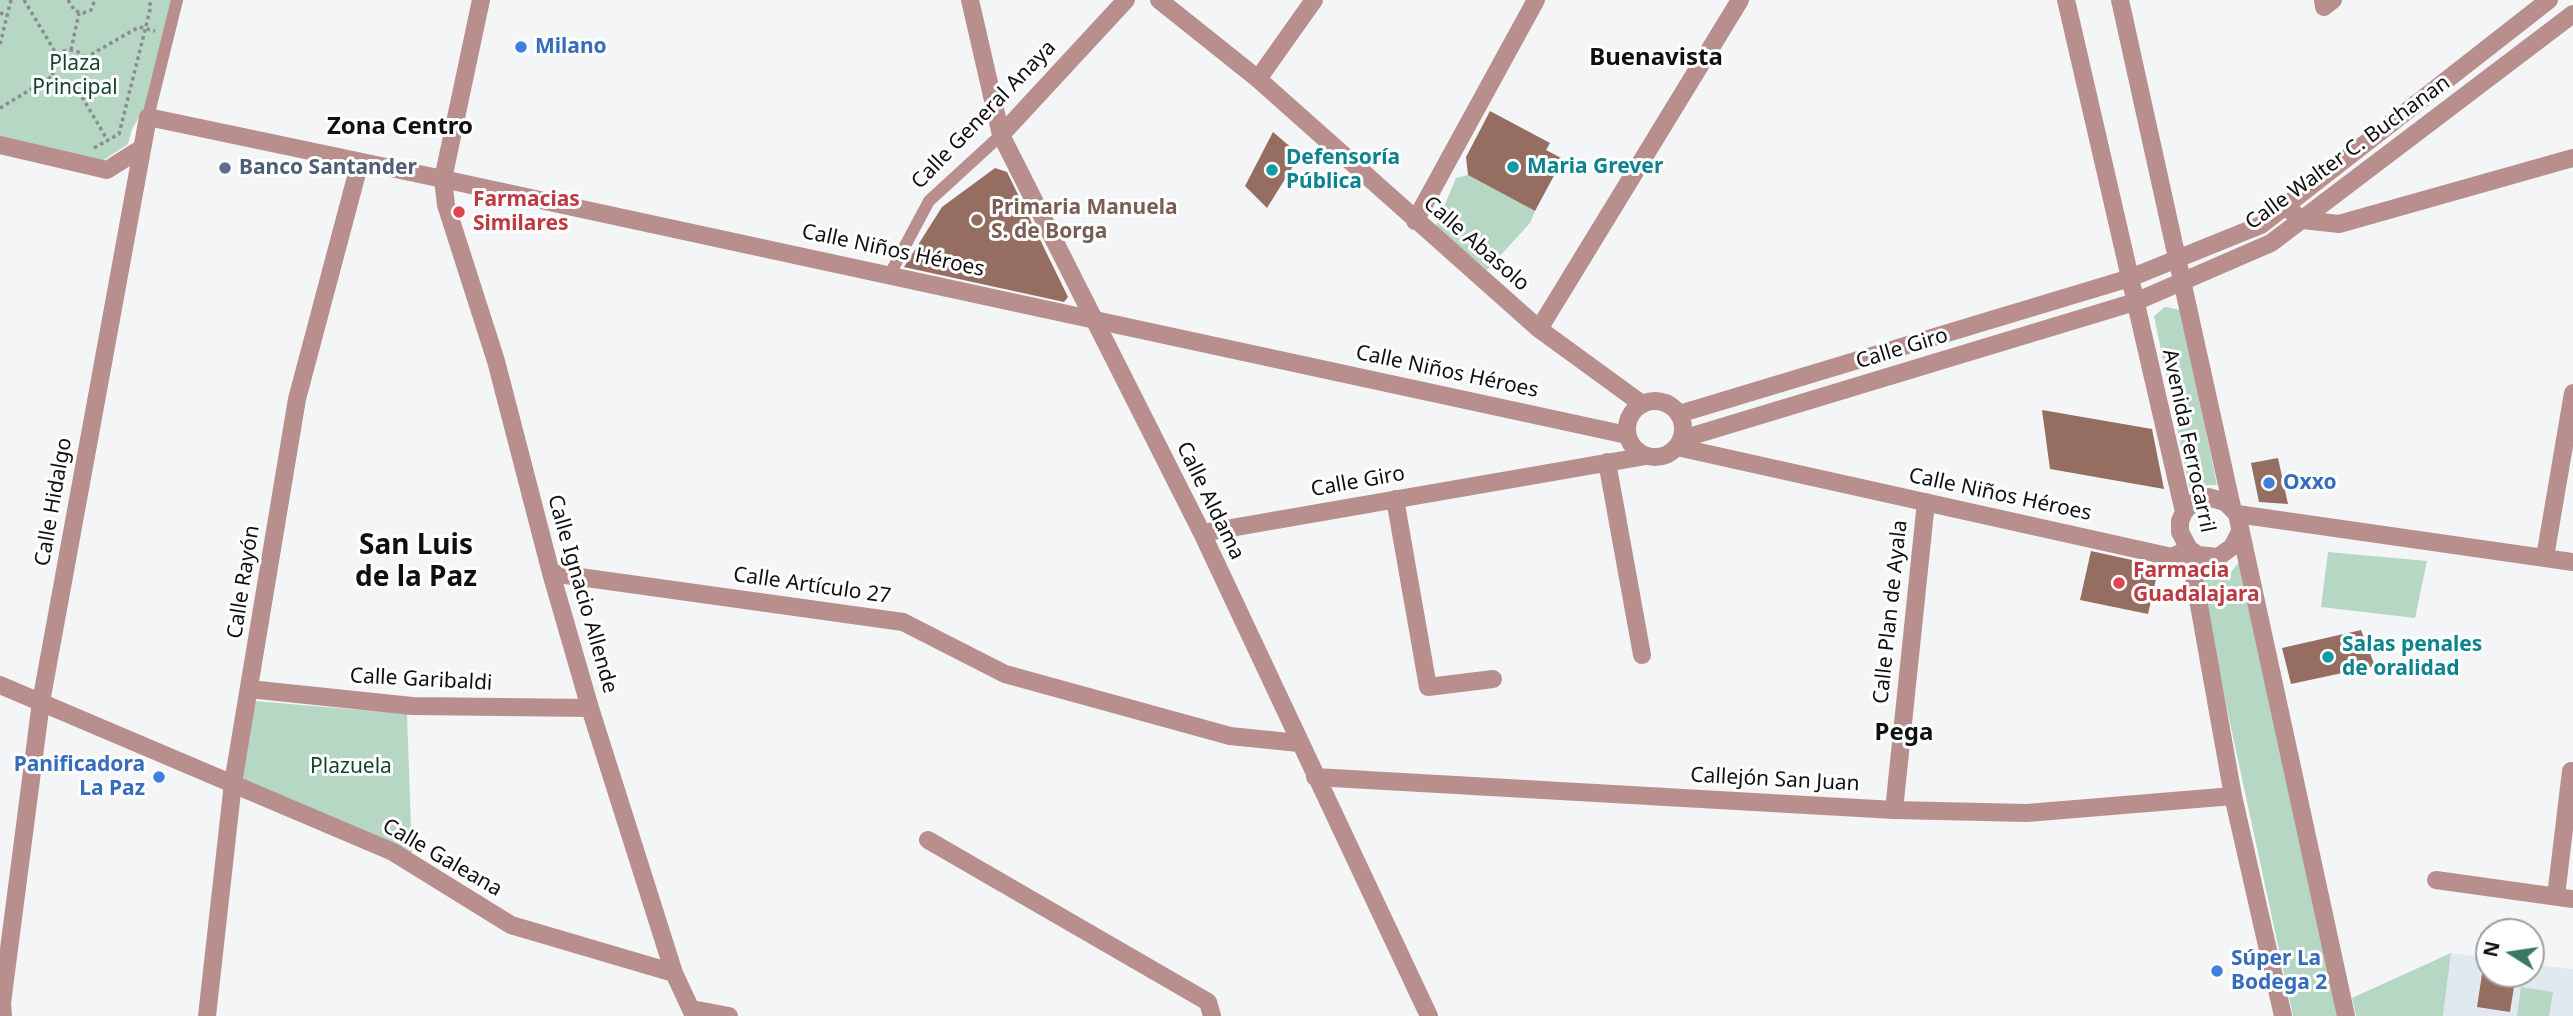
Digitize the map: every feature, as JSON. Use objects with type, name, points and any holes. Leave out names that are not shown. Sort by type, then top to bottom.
[{"type":"street","name":"Calle Hidalgo","points":[[3,1016],[2,1003],[41,702],[148,117],[177,0]]},
{"type":"street","points":[[443,179],[481,0]]},
{"type":"street","name":"Calle Aldama","points":[[970,0],[1001,135],[1202,533],[1429,1016]]},
{"type":"street","name":"Calle General Anaya","points":[[890,274],[929,201],[1001,135],[1126,0]]},
{"type":"street","name":"Calle Abasolo","points":[[1159,0],[1258,79],[1539,329],[1642,404]]},
{"type":"street","points":[[1258,79],[1314,0]]},
{"type":"street","points":[[1415,221],[1536,0]]},
{"type":"street","points":[[1539,329],[1740,0]]},
{"type":"street","name":"Avenida Ferrocarril","points":[[2066,0],[2184,512],[2180,521],[2180,532],[2189,549],[2233,796],[2283,1016]]},
{"type":"street","name":"Avenida Ferrocarril","points":[[2120,0],[2346,1016]]},
{"type":"street","name":"Calle Walter C. Buchanan","points":[[2130,278],[2261,225],[2549,0]]},
{"type":"street","name":"Calle Walter C. Buchanan","points":[[2135,302],[2271,243],[2573,14]]},
{"type":"street","name":"Calle Niños Héroes","points":[[148,117],[890,274],[1627,435]]},
{"type":"street","points":[[0,145],[107,170],[142,148]]},
{"type":"street","points":[[2284,206],[2303,219],[2339,224],[2573,158]]},
{"type":"street","name":"Calle Rayón","points":[[206,1016],[233,783],[297,399],[360,162]]},
{"type":"street","name":"Calle Ignacio Allende","points":[[443,179],[446,205],[496,360],[551,573],[590,708],[674,973],[693,1013]]},
{"type":"street","name":"Calle Giro","points":[[1679,414],[2130,278]]},
{"type":"street","name":"Calle Giro","points":[[1679,443],[2135,302]]},
{"type":"street","points":[[2545,557],[2573,393]]},
{"type":"street","points":[[1659,401],[1674,408],[1679,414],[1683,422],[1679,443],[1663,457],[1646,456],[1637,452],[1627,435],[1630,416],[1642,404],[1659,401]]},
{"type":"street","name":"Calle Niños Héroes","points":[[1679,443],[1926,502],[2172,556],[2189,549]]},
{"type":"street","name":"Calle Giro","points":[[1202,533],[1646,456]]},
{"type":"street","points":[[1607,462],[1642,655]]},
{"type":"street","points":[[2184,512],[2191,505],[2208,497],[2225,502],[2236,518],[2232,547],[2218,557],[2198,555],[2189,549]]},
{"type":"street","points":[[1395,499],[1428,687],[1493,679]]},
{"type":"street","name":"Calle Plan de Ayala","points":[[1894,810],[1926,502]]},
{"type":"street","points":[[2236,518],[2573,562]]},
{"type":"street","name":"Calle Artículo 27","points":[[551,573],[903,622],[1005,674],[1230,736],[1299,743]]},
{"type":"street","name":"Calle Galeana","points":[[0,685],[393,852],[511,925],[674,973]]},
{"type":"street","name":"Calle Garibaldi","points":[[250,689],[412,706],[590,708]]},
{"type":"street","points":[[2436,880],[2564,898],[2571,771]]},
{"type":"street","name":"Callejón San Juan","points":[[1315,777],[1894,810],[2027,813],[2233,796]]},
{"type":"street","points":[[928,840],[1208,1002],[1212,1016]]},
{"type":"street","points":[[693,1013],[729,1016]]},
{"type":"path","points":[[0,44],[11,0]]},
{"type":"path","points":[[24,0],[57,55]]},
{"type":"path","points":[[68,0],[71,8],[79,13],[91,10],[95,0]]},
{"type":"path","points":[[84,146],[96,149],[119,134],[151,6],[148,0]]},
{"type":"path","points":[[0,13],[8,15]]},
{"type":"path","points":[[71,50],[79,13]]},
{"type":"path","points":[[85,58],[139,27],[145,29]]},
{"type":"path","points":[[71,50],[85,58],[87,74],[80,83],[63,85],[54,76],[52,65],[57,55],[71,50]]},
{"type":"path","points":[[0,108],[54,76]]},
{"type":"path","points":[[75,85],[108,141]]},
{"type":"shaded area","points":[[2451,953],[2475,956],[2475,988],[2545,988],[2545,966],[2573,969],[2573,1016],[2443,1016]]},
{"type":"green space","name":"Plaza Principal","points":[[0,0],[183,0],[156,109],[145,111],[138,119],[128,144],[99,163],[0,140]]},
{"type":"green space","points":[[1468,175],[1535,211],[1530,223],[1487,270],[1435,228],[1456,178]]},
{"type":"green space","points":[[2165,307],[2181,310],[2217,485],[2201,485],[2190,491],[2154,316]]},
{"type":"green space","points":[[2328,552],[2427,561],[2415,618],[2321,607]]},
{"type":"green space","points":[[2240,561],[2338,1016],[2293,1016],[2197,570],[2210,577],[2221,577],[2231,572]]},
{"type":"green space","name":"Plazuela","points":[[255,701],[407,714],[412,856],[238,780]]},
{"type":"green space","points":[[2451,953],[2443,1016],[2356,1016],[2352,998]]},
{"type":"green space","points":[[2521,988],[2553,992],[2549,1016],[2517,1016]]},
{"type":"building","name":"Maria Grever","points":[[1490,111],[1550,143],[1546,150],[1563,159],[1535,211],[1468,175],[1466,157]]},
{"type":"building","name":"Defensoría Pública","points":[[1273,132],[1300,155],[1267,208],[1245,186]]},
{"type":"building","points":[[995,168],[1007,172],[1068,297],[1064,302],[904,267],[942,207]]},
{"type":"building","points":[[2042,410],[2152,429],[2164,489],[2050,469]]},
{"type":"building","name":"Oxxo","points":[[2278,458],[2288,504],[2259,502],[2251,463]]},
{"type":"building","name":"Farmacia Guadalajara","points":[[2091,551],[2159,566],[2148,614],[2080,600]]},
{"type":"building","name":"Salas penales de oralidad","points":[[2361,630],[2375,666],[2291,684],[2282,648]]},
{"type":"building","points":[[2480,988],[2514,988],[2510,1012],[2477,1007]]},
{"type":"place","name":"Milano","points":[[521,47]]},
{"type":"place","name":"Maria Grever","points":[[1513,167]]},
{"type":"place","name":"Banco Santander","points":[[225,168]]},
{"type":"place","name":"Defensoría Pública","points":[[1272,170]]},
{"type":"place","name":"Farmacias Similares","points":[[459,212]]},
{"type":"place","name":"Primaria Manuela S. de Borga","points":[[977,220]]},
{"type":"place","name":"Oxxo","points":[[2269,483]]},
{"type":"place","name":"Farmacia Guadalajara","points":[[2119,583]]},
{"type":"place","name":"Salas penales de oralidad","points":[[2328,657]]},
{"type":"place","name":"Panificadora La Paz","points":[[159,777]]},
{"type":"place","name":"Súper La Bodega 2","points":[[2217,971]]},
{"type":"district","name":"Buenavista","points":[[1656,58]]},
{"type":"district","name":"Zona Centro","points":[[400,127]]},
{"type":"district","name":"San Luis de la Paz","points":[[416,562]]},
{"type":"district","name":"Pega","points":[[1904,733]]}]
